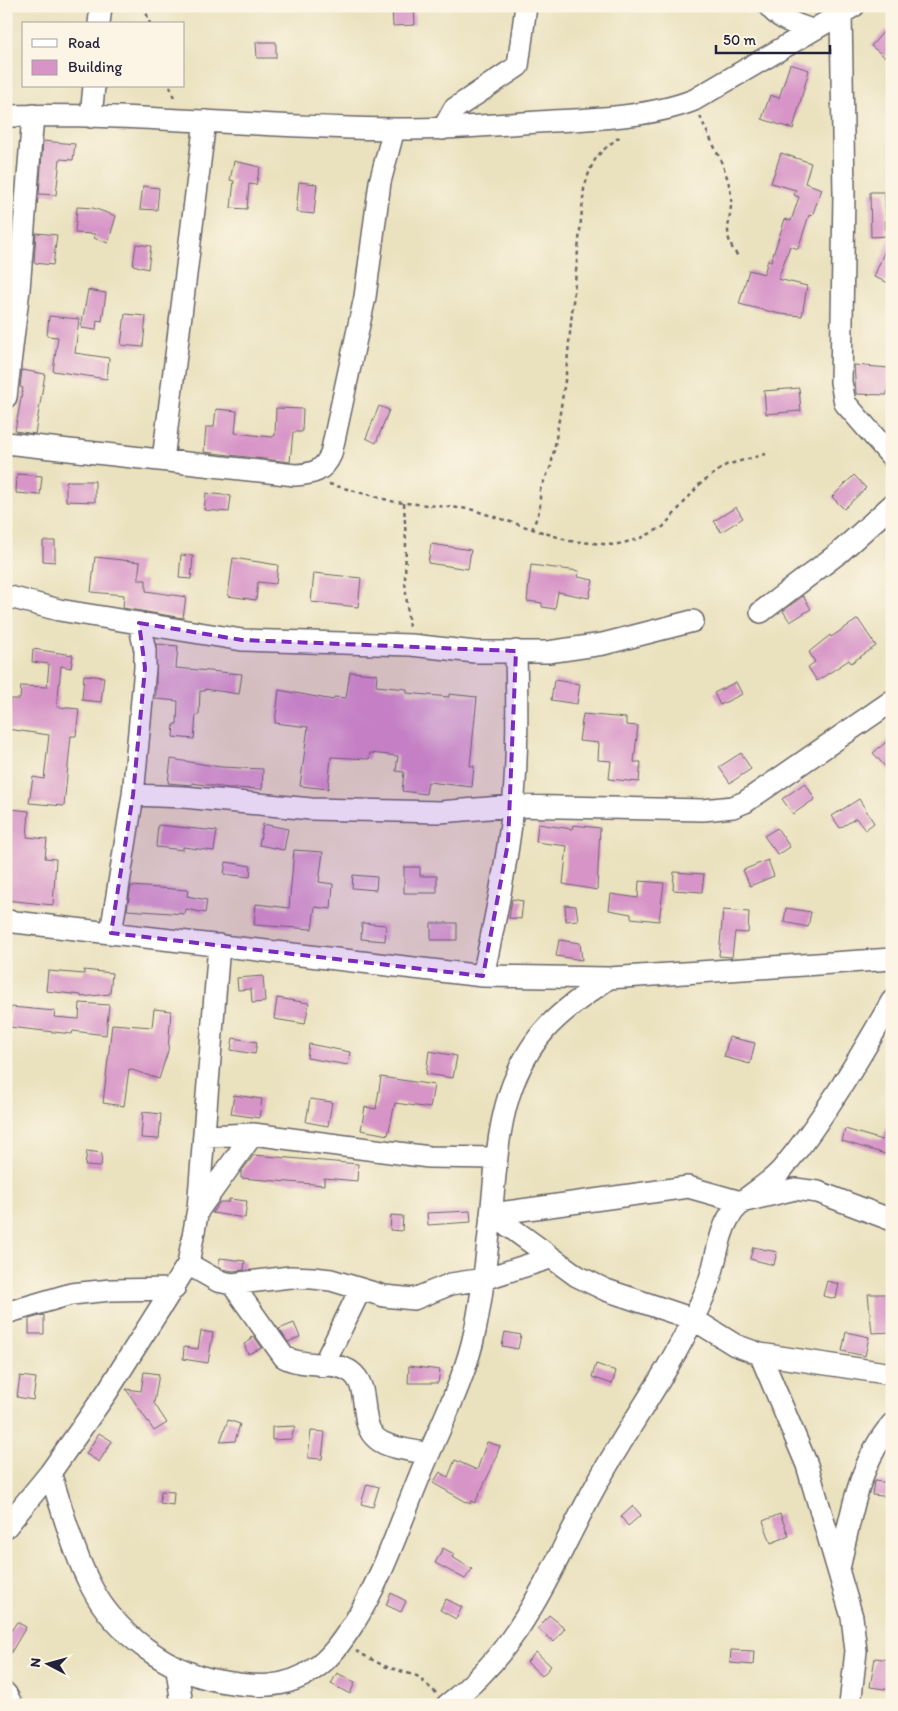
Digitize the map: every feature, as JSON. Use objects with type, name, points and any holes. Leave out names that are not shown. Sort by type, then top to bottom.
[{"type":"street","points":[[99,22],[101,6]]},
{"type":"street","points":[[443,129],[454,109],[518,66],[526,6]]},
{"type":"street","points":[[769,6],[774,13],[811,30]]},
{"type":"street","points":[[6,116],[32,115],[205,120],[394,129],[443,129],[592,118],[677,107],[695,112],[811,30],[848,10],[841,382],[845,403],[892,457]]},
{"type":"street","points":[[91,117],[94,88]]},
{"type":"street","points":[[6,397],[19,289],[32,115]]},
{"type":"street","points":[[163,460],[205,120]]},
{"type":"street","points":[[6,443],[295,475],[312,474],[327,464],[331,454],[365,297],[380,182],[394,129]]},
{"type":"street","points":[[761,612],[840,552],[892,506]]},
{"type":"street","points":[[6,596],[59,610],[242,640],[411,645],[475,652],[548,652],[602,644],[693,621]]},
{"type":"street","points":[[111,933],[133,795],[145,668],[146,650],[139,623]]},
{"type":"street","points":[[483,976],[508,843],[513,806],[518,703],[516,651]]},
{"type":"street","points":[[133,795],[184,797],[311,809],[440,812],[513,806],[704,810],[733,807],[766,789],[892,700]]},
{"type":"street","points":[[6,921],[483,976],[609,978],[892,958]]},
{"type":"street","points":[[6,1528],[50,1473],[133,1354],[188,1264],[198,1209],[205,1136],[212,1007],[219,946]]},
{"type":"street","points":[[50,1473],[78,1557],[93,1590],[118,1624],[146,1649],[177,1669],[208,1679],[234,1684],[262,1686],[292,1682],[316,1668],[341,1642],[370,1598],[395,1542],[428,1454],[463,1377],[475,1332],[484,1278],[492,1214],[496,1158],[512,1087],[525,1056],[541,1032],[560,1014],[609,978]]},
{"type":"street","points":[[448,1704],[502,1654],[527,1618],[595,1486],[628,1429],[667,1371],[693,1319],[709,1280],[722,1232],[728,1218],[741,1202],[779,1173],[803,1144],[842,1085],[892,1001]]},
{"type":"street","points":[[205,1136],[253,1134],[429,1157],[496,1158]]},
{"type":"street","points":[[198,1209],[253,1134]]},
{"type":"street","points":[[492,1214],[688,1187],[741,1202],[795,1189],[831,1196],[892,1220]]},
{"type":"street","points":[[492,1214],[577,1276],[606,1290],[693,1319],[735,1345],[760,1354],[892,1374]]},
{"type":"street","points":[[188,1264],[218,1281],[232,1284],[290,1278],[313,1278],[331,1280],[360,1290],[401,1299],[414,1299],[451,1284],[484,1278],[550,1258]]},
{"type":"street","points":[[232,1284],[284,1358],[292,1362],[342,1368],[352,1373],[364,1398],[368,1428],[377,1439],[390,1445],[428,1454]]},
{"type":"street","points":[[6,1313],[71,1294],[111,1290],[174,1289]]},
{"type":"street","points":[[323,1366],[360,1290]]},
{"type":"street","points":[[760,1354],[807,1465],[852,1617],[856,1651],[850,1705]]},
{"type":"street","points":[[839,1569],[865,1470],[884,1433],[892,1424]]},
{"type":"street","points":[[177,1669],[182,1705]]},
{"type":"street","points":[[6,1694],[12,1705]]},
{"type":"path","points":[[144,6],[149,22]]},
{"type":"path","points":[[695,112],[725,168],[731,197],[728,225],[729,247],[739,257]]},
{"type":"path","points":[[532,530],[540,509],[540,490],[556,445],[566,374],[584,190],[591,164],[596,155],[624,133]]},
{"type":"path","points":[[312,474],[344,490],[404,503],[470,509],[570,541],[614,545],[639,539],[663,527],[700,484],[726,465],[766,454]]},
{"type":"path","points":[[404,503],[406,543],[404,581],[411,645]]},
{"type":"path","points":[[341,1642],[384,1666],[404,1670],[417,1676],[448,1704]]},
{"type":"highlighted area","points":[[139,623],[242,640],[516,651],[508,843],[483,976],[111,933],[133,795],[145,668]]},
{"type":"building","points":[[392,6],[414,6],[415,25],[393,26]]},
{"type":"building","points":[[885,30],[892,36],[892,49],[885,57],[871,46]]},
{"type":"building","points":[[256,42],[276,42],[276,58],[257,58]]},
{"type":"building","points":[[790,64],[809,70],[793,129],[762,119],[770,95],[779,98]]},
{"type":"building","points":[[43,141],[75,144],[73,160],[60,159],[56,195],[39,194]]},
{"type":"building","points":[[781,153],[811,163],[805,183],[822,189],[812,216],[809,215],[798,249],[790,246],[778,279],[807,286],[802,316],[780,314],[739,304],[749,270],[764,274],[768,260],[771,261],[785,219],[791,221],[799,197],[794,195],[796,190],[771,183]]},
{"type":"building","points":[[234,161],[260,167],[256,185],[249,184],[247,209],[231,208],[234,181],[230,180]]},
{"type":"building","points":[[299,182],[317,184],[314,214],[296,212]]},
{"type":"building","points":[[143,186],[159,188],[157,210],[140,209]]},
{"type":"building","points":[[870,192],[885,192],[886,236],[871,237]]},
{"type":"building","points":[[77,207],[93,208],[116,216],[108,243],[94,238],[95,234],[75,233]]},
{"type":"building","points":[[36,233],[57,235],[53,265],[34,263]]},
{"type":"building","points":[[891,235],[892,276],[889,283],[874,277]]},
{"type":"building","points":[[136,244],[151,246],[148,269],[133,265]]},
{"type":"building","points":[[88,290],[106,293],[102,321],[97,320],[96,330],[81,328]]},
{"type":"building","points":[[125,314],[146,316],[143,347],[121,345]]},
{"type":"building","points":[[49,316],[79,319],[75,353],[109,358],[107,379],[53,371],[58,337],[47,336]]},
{"type":"building","points":[[854,365],[889,368],[887,395],[856,394]]},
{"type":"building","points":[[22,370],[45,374],[35,434],[15,431],[23,388],[20,387]]},
{"type":"building","points":[[799,388],[801,411],[766,414],[764,391]]},
{"type":"building","points":[[379,406],[389,410],[376,443],[366,438]]},
{"type":"building","points":[[276,408],[303,409],[302,432],[293,432],[290,462],[204,452],[206,427],[214,427],[216,409],[237,411],[235,433],[272,437],[275,435]]},
{"type":"building","points":[[17,474],[42,476],[40,495],[16,493]]},
{"type":"building","points":[[854,475],[866,488],[844,509],[832,497]]},
{"type":"building","points":[[66,481],[95,481],[95,502],[66,501]]},
{"type":"building","points":[[206,493],[231,496],[229,512],[204,510]]},
{"type":"building","points":[[736,507],[743,518],[721,532],[714,521]]},
{"type":"building","points":[[43,541],[55,541],[55,562],[43,561]]},
{"type":"building","points":[[431,544],[471,550],[468,569],[428,563]]},
{"type":"building","points":[[181,555],[193,556],[191,579],[179,578]]},
{"type":"building","points":[[95,557],[140,562],[138,580],[146,580],[146,591],[186,597],[183,618],[123,608],[124,595],[91,592]]},
{"type":"building","points":[[233,558],[278,565],[276,584],[258,582],[256,600],[228,596]]},
{"type":"building","points":[[531,565],[579,571],[578,577],[593,580],[589,598],[558,592],[555,609],[542,607],[542,603],[527,601]]},
{"type":"building","points":[[314,573],[361,578],[358,607],[311,602]]},
{"type":"building","points":[[803,596],[811,609],[790,622],[783,611]]},
{"type":"building","points":[[858,619],[876,646],[851,663],[849,660],[817,681],[808,667],[815,662],[809,652],[830,635],[831,637]]},
{"type":"building","points":[[156,644],[178,646],[176,668],[242,674],[239,694],[205,689],[205,691],[200,691],[199,715],[196,715],[194,739],[173,737],[174,724],[177,724],[178,701],[156,699]]},
{"type":"building","points":[[33,649],[73,655],[71,668],[61,666],[57,707],[79,709],[76,736],[71,736],[64,806],[29,803],[33,777],[44,779],[49,735],[7,729],[10,699],[20,699],[21,686],[47,687],[49,664],[32,662]]},
{"type":"building","points":[[350,672],[377,674],[376,686],[407,689],[407,693],[449,697],[449,694],[477,697],[470,766],[474,766],[472,787],[428,782],[426,794],[402,791],[404,772],[396,771],[398,756],[370,753],[369,759],[331,757],[328,789],[300,786],[308,727],[275,723],[279,690],[333,700],[334,697],[346,698]]},
{"type":"building","points":[[84,675],[104,677],[101,702],[82,700]]},
{"type":"building","points":[[554,680],[580,684],[577,704],[551,700]]},
{"type":"building","points":[[736,682],[742,694],[720,705],[714,693]]},
{"type":"building","points":[[583,714],[626,718],[626,725],[638,726],[634,762],[641,762],[639,782],[609,779],[611,761],[598,760],[599,743],[579,741]]},
{"type":"building","points":[[892,737],[892,774],[873,753]]},
{"type":"building","points":[[741,753],[751,769],[730,783],[719,767]]},
{"type":"building","points":[[171,759],[221,767],[263,769],[262,789],[228,788],[192,783],[192,785],[168,783]]},
{"type":"building","points":[[805,783],[815,799],[793,814],[782,799]]},
{"type":"building","points":[[859,799],[874,823],[865,830],[856,818],[840,828],[832,816]]},
{"type":"building","points":[[11,809],[29,811],[27,837],[47,839],[45,858],[56,859],[53,905],[6,900],[6,838],[8,838]]},
{"type":"building","points":[[263,824],[288,829],[284,850],[259,845]]},
{"type":"building","points":[[538,824],[572,829],[573,825],[600,828],[597,890],[563,884],[567,846],[536,842]]},
{"type":"building","points":[[158,825],[217,831],[214,851],[183,847],[183,850],[156,847]]},
{"type":"building","points":[[777,828],[790,847],[778,855],[764,836]]},
{"type":"building","points":[[294,850],[323,852],[319,882],[333,884],[331,909],[315,907],[312,929],[254,925],[256,904],[289,908]]},
{"type":"building","points":[[768,860],[774,876],[750,886],[743,870]]},
{"type":"building","points":[[226,862],[251,866],[250,877],[224,874]]},
{"type":"building","points":[[404,867],[420,867],[420,876],[437,876],[437,893],[404,893]]},
{"type":"building","points":[[674,872],[704,874],[702,892],[673,890]]},
{"type":"building","points":[[353,875],[377,877],[376,890],[352,888]]},
{"type":"building","points":[[639,881],[664,883],[659,921],[631,918],[631,914],[609,910],[611,894],[638,898]]},
{"type":"building","points":[[131,886],[188,890],[187,896],[207,900],[205,913],[186,909],[185,914],[127,910]]},
{"type":"building","points":[[512,899],[523,901],[521,919],[509,918]]},
{"type":"building","points":[[565,905],[576,906],[578,920],[566,921]]},
{"type":"building","points":[[786,908],[811,912],[808,927],[784,922]]},
{"type":"building","points":[[723,910],[749,912],[748,933],[735,932],[732,957],[719,956]]},
{"type":"building","points":[[362,923],[386,925],[385,941],[361,939]]},
{"type":"building","points":[[431,923],[457,923],[457,940],[431,940]]},
{"type":"building","points":[[559,940],[580,943],[582,960],[556,956]]},
{"type":"building","points":[[84,970],[112,973],[110,994],[81,997],[81,995],[46,991],[48,971],[84,974]]},
{"type":"building","points":[[263,976],[265,1002],[252,1003],[251,989],[238,990],[237,978]]},
{"type":"building","points":[[277,998],[309,1003],[305,1024],[274,1019]]},
{"type":"building","points":[[80,1003],[109,1005],[106,1035],[73,1031],[72,1034],[9,1027],[11,1007],[55,1011],[54,1017],[79,1019]]},
{"type":"building","points":[[154,1009],[171,1011],[168,1051],[159,1079],[129,1069],[124,1106],[103,1103],[112,1024],[152,1027]]},
{"type":"building","points":[[729,1037],[755,1043],[750,1064],[724,1057]]},
{"type":"building","points":[[233,1038],[257,1042],[255,1054],[231,1050]]},
{"type":"building","points":[[309,1044],[350,1052],[348,1065],[307,1058]]},
{"type":"building","points":[[429,1051],[457,1056],[453,1078],[426,1074]]},
{"type":"building","points":[[381,1077],[434,1085],[430,1108],[395,1103],[388,1135],[361,1130],[365,1107],[376,1109]]},
{"type":"building","points":[[234,1095],[262,1099],[259,1118],[231,1114]]},
{"type":"building","points":[[310,1099],[332,1102],[328,1126],[306,1122]]},
{"type":"building","points":[[143,1112],[161,1114],[159,1139],[141,1138]]},
{"type":"building","points":[[890,1118],[892,1118],[892,1156],[842,1141],[845,1129],[882,1140]]},
{"type":"building","points":[[87,1151],[102,1153],[101,1167],[85,1166]]},
{"type":"building","points":[[254,1155],[358,1164],[357,1181],[324,1178],[324,1185],[241,1178],[241,1172]]},
{"type":"building","points":[[229,1199],[247,1201],[245,1218],[212,1213],[220,1202],[229,1202]]},
{"type":"building","points":[[470,1211],[471,1222],[428,1225],[427,1213]]},
{"type":"building","points":[[391,1215],[403,1216],[402,1231],[390,1230]]},
{"type":"building","points":[[753,1247],[777,1252],[774,1265],[750,1259]]},
{"type":"building","points":[[220,1258],[245,1261],[244,1270],[222,1269],[219,1267]]},
{"type":"building","points":[[827,1281],[839,1284],[836,1299],[823,1296]]},
{"type":"building","points":[[868,1294],[892,1294],[892,1332],[872,1333]]},
{"type":"building","points":[[44,1315],[44,1334],[29,1334],[29,1319]]},
{"type":"building","points":[[294,1323],[300,1337],[288,1342],[279,1329]]},
{"type":"building","points":[[201,1331],[213,1333],[208,1363],[183,1359],[184,1347],[198,1349]]},
{"type":"building","points":[[505,1332],[521,1335],[518,1349],[502,1346]]},
{"type":"building","points":[[846,1332],[869,1337],[865,1356],[842,1351]]},
{"type":"building","points":[[254,1336],[262,1348],[248,1354],[244,1344]]},
{"type":"building","points":[[596,1364],[616,1371],[612,1384],[592,1377]]},
{"type":"building","points":[[409,1366],[440,1370],[438,1383],[408,1383]]},
{"type":"building","points":[[144,1372],[159,1374],[154,1403],[167,1423],[154,1431],[126,1389],[141,1391]]},
{"type":"building","points":[[20,1376],[36,1378],[33,1400],[17,1397]]},
{"type":"building","points":[[228,1420],[240,1424],[235,1441],[220,1442]]},
{"type":"building","points":[[295,1426],[291,1439],[272,1440],[272,1427]]},
{"type":"building","points":[[311,1431],[325,1432],[322,1459],[308,1458]]},
{"type":"building","points":[[99,1433],[112,1441],[99,1462],[86,1454]]},
{"type":"building","points":[[487,1442],[500,1446],[475,1503],[471,1501],[470,1504],[433,1483],[440,1472],[448,1477],[455,1460],[477,1470]]},
{"type":"building","points":[[874,1481],[892,1483],[892,1497],[872,1495]]},
{"type":"building","points":[[367,1484],[379,1487],[373,1507],[361,1504]]},
{"type":"building","points":[[161,1491],[174,1492],[173,1505],[160,1503]]},
{"type":"building","points":[[633,1506],[641,1515],[628,1526],[621,1517]]},
{"type":"building","points":[[780,1514],[789,1536],[771,1543],[763,1521]]},
{"type":"building","points":[[443,1548],[454,1554],[452,1557],[472,1569],[465,1579],[435,1563]]},
{"type":"building","points":[[391,1593],[406,1601],[401,1612],[386,1605]]},
{"type":"building","points":[[446,1599],[462,1607],[456,1619],[440,1610]]},
{"type":"building","points":[[549,1615],[565,1628],[554,1642],[538,1629]]},
{"type":"building","points":[[17,1622],[26,1627],[6,1661],[6,1638]]},
{"type":"building","points":[[731,1650],[754,1651],[753,1665],[730,1663]]},
{"type":"building","points":[[536,1652],[551,1666],[542,1676],[527,1662]]},
{"type":"building","points":[[875,1658],[892,1660],[892,1690],[870,1687]]},
{"type":"building","points":[[337,1673],[355,1682],[350,1694],[331,1684]]}]
